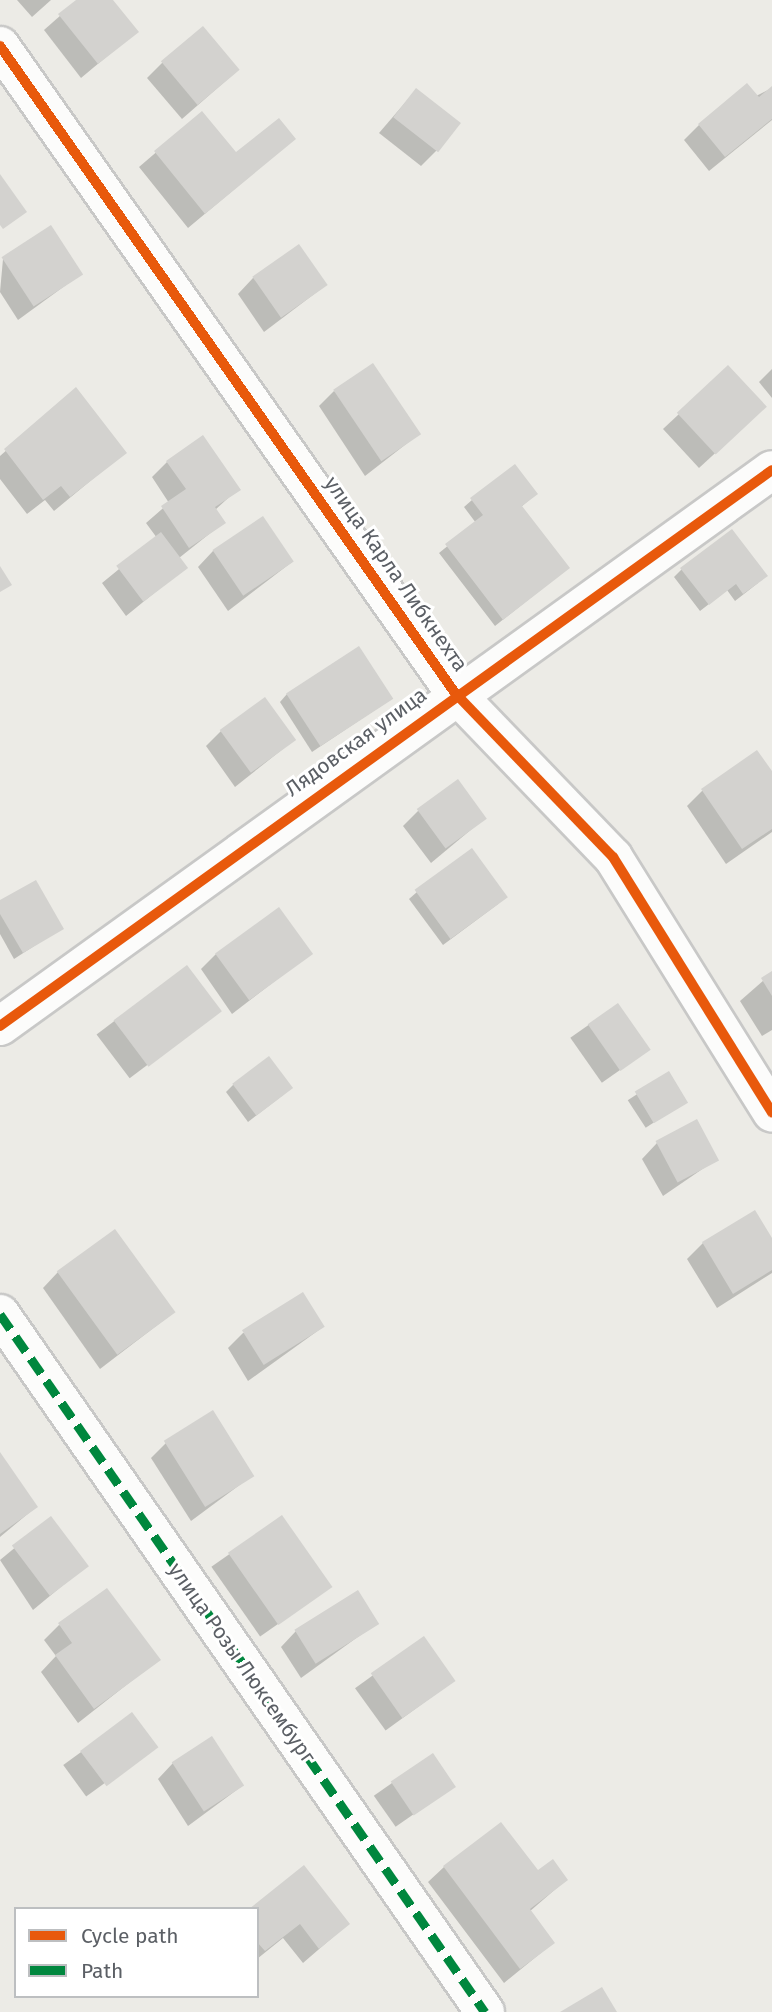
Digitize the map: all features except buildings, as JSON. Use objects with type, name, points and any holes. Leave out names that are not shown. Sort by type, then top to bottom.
[{"type":"street","name":"улица Карла Либкнехта","points":[[0,46],[455,693],[613,857],[772,1112]]},
{"type":"street","name":"Лядовская улица","points":[[0,1026],[455,693],[772,470]]},
{"type":"street","name":"улица Розы Люксембург","points":[[0,1314],[485,2012]]},
{"type":"marked path","points":[[0,1314],[485,2012]]},
{"type":"cycle path","points":[[0,46],[455,693],[613,857],[772,1112]]},
{"type":"cycle path","points":[[0,1026],[772,470]]}]
